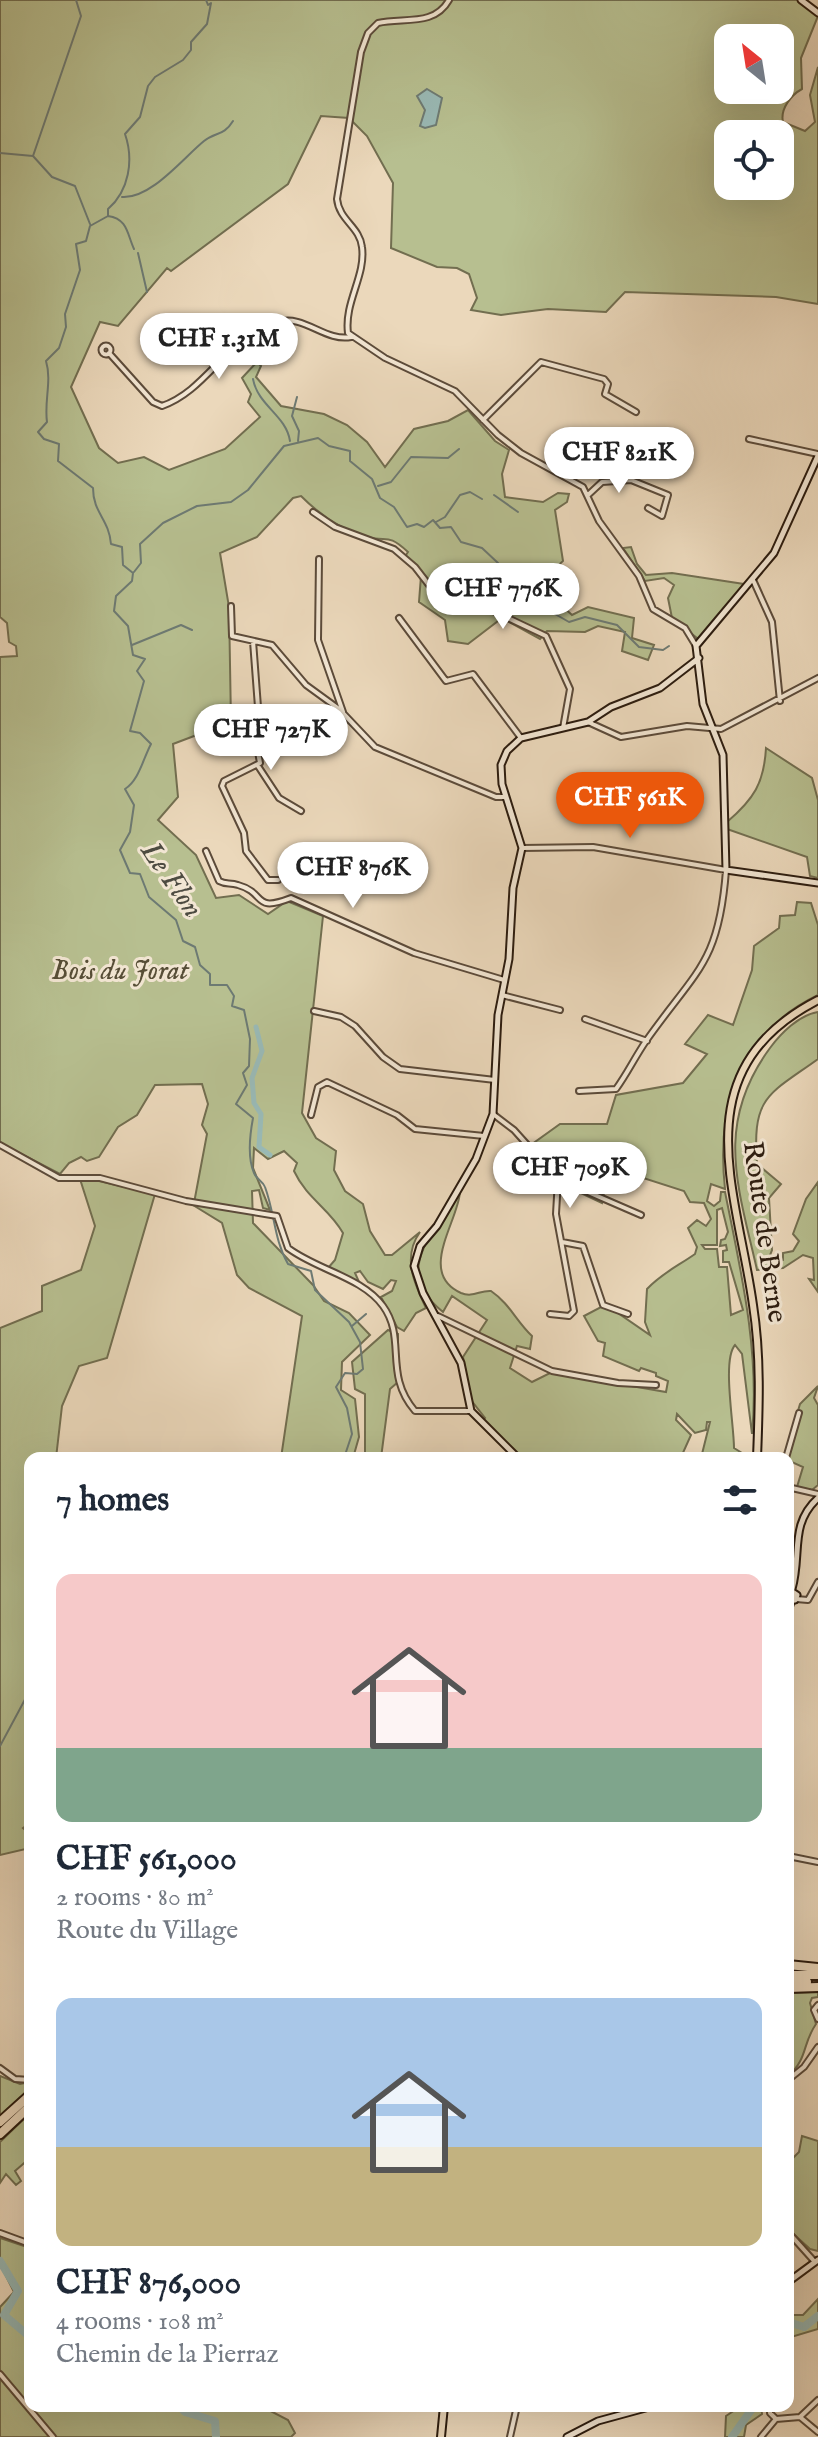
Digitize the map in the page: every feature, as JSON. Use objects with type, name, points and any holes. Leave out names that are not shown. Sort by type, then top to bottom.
[{"type":"highway","points":[[794,1966],[818,1968]]},
{"type":"highway","points":[[794,1975],[818,1975]]},
{"type":"highway","points":[[794,1982],[818,1984]]},
{"type":"highway","points":[[794,1987],[818,1984]]},
{"type":"highway","points":[[0,2122],[24,2100]]},
{"type":"highway","points":[[0,2134],[24,2112]]},
{"type":"main road","name":"Route de Berne","points":[[757,1452],[757,1329],[728,1180],[727,1127],[738,1085],[756,1053],[785,1021],[818,1000]]},
{"type":"main road","points":[[441,2437],[443,2412]]},
{"type":"street","points":[[351,337],[347,312],[363,250],[358,234],[341,215],[337,199],[361,52],[368,33],[378,23],[425,19],[443,9],[449,0]]},
{"type":"street","points":[[801,0],[818,13]]},
{"type":"street","points":[[109,353],[153,402],[162,406],[203,378],[242,338],[275,323],[295,321],[334,337],[351,337],[420,376],[447,386],[521,453],[575,480],[588,495],[599,521],[639,576],[653,609],[685,628],[696,646],[703,704],[723,755],[726,870],[716,940],[695,980],[647,1041],[616,1089],[579,1091]]},
{"type":"street","points":[[483,420],[541,362],[604,379],[609,399],[636,412]]},
{"type":"street","points":[[696,646],[774,553],[805,493],[818,455],[749,439]]},
{"type":"street","points":[[588,495],[602,482],[642,482],[668,495],[662,516],[648,508]]},
{"type":"street","points":[[313,512],[335,527],[394,549],[415,567],[439,598],[493,611],[546,636],[563,667],[571,693],[563,728]]},
{"type":"street","points":[[319,559],[318,640],[344,714]]},
{"type":"street","points":[[753,580],[772,622],[780,701]]},
{"type":"street","points":[[231,606],[232,635],[272,645],[313,691],[344,714],[366,740],[383,752],[496,797],[506,797]]},
{"type":"street","points":[[399,618],[446,681],[473,674],[521,738]]},
{"type":"street","points":[[253,641],[258,707],[253,724],[260,761],[258,766],[224,781],[222,786],[244,833],[246,851],[268,880],[278,880]]},
{"type":"street","points":[[512,1452],[471,1411],[461,1363],[417,1281],[415,1255],[437,1226],[486,1136],[493,1114],[513,888],[522,848],[506,797],[501,765],[507,751],[521,738],[588,722],[611,707],[660,688],[699,658]]},
{"type":"street","points":[[588,722],[621,737],[687,726],[714,730],[780,701],[818,678]]},
{"type":"street","points":[[258,766],[279,798],[301,811]]},
{"type":"street","points":[[522,848],[593,847],[818,883]]},
{"type":"street","points":[[206,851],[219,881],[241,886],[263,904],[270,906],[291,898],[414,953],[504,980]]},
{"type":"street","points":[[502,995],[560,1010]]},
{"type":"street","points":[[314,1011],[341,1017],[355,1026],[382,1057],[400,1069],[495,1080]]},
{"type":"street","points":[[585,1019],[647,1041]]},
{"type":"street","points":[[311,1115],[318,1087],[327,1082],[397,1115],[415,1129],[486,1136]]},
{"type":"street","points":[[493,1114],[514,1130],[558,1179],[641,1215]]},
{"type":"street","points":[[0,1145],[59,1178],[100,1178],[186,1201],[277,1216],[288,1248],[369,1291],[383,1305],[393,1329],[399,1387],[413,1408],[420,1413],[471,1411]]},
{"type":"street","points":[[550,1314],[564,1317],[574,1313],[556,1214],[558,1179]]},
{"type":"street","points":[[562,1242],[583,1246],[603,1305],[628,1314]]},
{"type":"street","points":[[438,1316],[552,1371],[618,1383],[656,1385]]},
{"type":"street","points":[[788,1452],[799,1413]]},
{"type":"street","points":[[794,1489],[817,1499],[798,1527],[794,1577]]},
{"type":"street","points":[[794,1601],[808,1600],[818,1582]]},
{"type":"street","points":[[794,1857],[818,1862]]},
{"type":"street","points":[[818,2005],[814,2010],[818,2019]]},
{"type":"street","points":[[794,2075],[818,2047]]},
{"type":"street","points":[[2,2070],[15,2079],[24,2080]]},
{"type":"street","points":[[0,2233],[24,2242]]},
{"type":"street","points":[[794,2238],[816,2260],[794,2277]]},
{"type":"street","points":[[0,2374],[24,2403]]},
{"type":"street","points":[[800,2417],[818,2400]]},
{"type":"street","points":[[32,2412],[53,2437]]},
{"type":"street","points":[[510,2437],[515,2412]]},
{"type":"street","points":[[567,2437],[598,2421],[627,2412]]},
{"type":"street","points":[[770,2412],[776,2419]]},
{"type":"street","points":[[761,2437],[776,2419],[800,2417],[816,2425],[818,2432]]},
{"type":"green space","name":"Bois du Jorat","points":[[0,0],[797,0],[818,16],[801,58],[802,89],[794,95],[794,24],[714,24],[714,104],[787,104],[783,120],[714,120],[714,200],[794,200],[794,126],[805,131],[815,122],[810,95],[818,67],[818,304],[776,297],[625,292],[606,312],[548,309],[501,315],[471,310],[477,298],[469,274],[457,268],[437,267],[391,248],[393,183],[367,136],[349,118],[321,116],[288,184],[171,271],[167,268],[118,326],[100,322],[71,387],[99,448],[118,463],[144,457],[169,470],[225,449],[260,417],[248,402],[251,394],[242,378],[257,362],[261,366],[256,377],[281,406],[324,414],[347,425],[367,442],[385,467],[414,429],[448,421],[468,410],[495,441],[509,450],[502,474],[505,497],[543,502],[558,493],[569,494],[567,502],[555,510],[563,561],[546,577],[549,594],[572,615],[588,607],[634,618],[632,638],[654,645],[648,660],[622,651],[625,632],[598,626],[585,632],[547,631],[540,639],[502,618],[468,644],[448,641],[445,620],[419,602],[421,576],[404,558],[408,552],[391,540],[374,539],[340,526],[301,496],[293,498],[257,537],[220,553],[229,607],[231,722],[173,744],[178,797],[158,820],[196,855],[216,898],[239,895],[268,914],[287,901],[323,916],[302,1113],[316,1138],[336,1151],[334,1170],[345,1191],[363,1204],[370,1231],[385,1255],[392,1255],[420,1232],[411,1260],[414,1280],[426,1308],[416,1313],[404,1331],[397,1327],[381,1297],[392,1291],[396,1281],[391,1280],[383,1289],[368,1282],[360,1271],[355,1273],[360,1284],[328,1268],[335,1260],[343,1233],[299,1181],[294,1171],[297,1163],[284,1151],[268,1159],[254,1148],[253,1168],[270,1210],[263,1208],[259,1190],[252,1191],[253,1223],[313,1285],[324,1301],[349,1313],[370,1335],[342,1362],[341,1390],[355,1399],[359,1437],[355,1452],[282,1452],[302,1316],[249,1288],[237,1275],[222,1223],[188,1202],[194,1203],[207,1134],[202,1125],[208,1104],[202,1084],[155,1085],[137,1115],[118,1127],[99,1157],[87,1161],[81,1157],[69,1163],[60,1174],[0,1143],[0,657],[17,656],[16,646],[9,642],[7,623],[0,617]]},
{"type":"green space","points":[[631,547],[637,564],[646,575],[672,573],[744,584],[701,638],[697,638],[672,618],[668,598],[674,585],[664,578],[645,581],[623,548]]},
{"type":"green space","points":[[766,748],[812,778],[818,800],[818,878],[810,876],[807,857],[727,829],[727,822],[756,790],[763,771]]},
{"type":"green space","points":[[797,902],[811,903],[818,925],[818,995],[768,1030],[738,1076],[724,1129],[725,1189],[711,1184],[707,1201],[714,1206],[720,1201],[721,1192],[725,1192],[743,1282],[751,1343],[752,1434],[742,1354],[735,1345],[729,1364],[729,1378],[734,1448],[740,1452],[702,1452],[710,1422],[707,1422],[706,1430],[695,1433],[677,1414],[676,1420],[691,1435],[683,1452],[512,1452],[482,1421],[485,1418],[471,1400],[463,1357],[487,1320],[452,1296],[443,1312],[431,1301],[419,1279],[418,1268],[424,1246],[448,1205],[460,1192],[443,1246],[442,1273],[448,1284],[461,1293],[469,1295],[491,1291],[532,1336],[530,1349],[517,1346],[510,1368],[532,1382],[552,1372],[666,1392],[668,1381],[656,1376],[656,1373],[641,1368],[639,1371],[603,1356],[605,1343],[598,1341],[584,1316],[601,1307],[612,1309],[650,1335],[645,1322],[647,1289],[695,1254],[697,1247],[688,1228],[697,1220],[706,1226],[711,1219],[704,1203],[690,1202],[684,1191],[631,1174],[606,1182],[602,1203],[553,1180],[528,1147],[560,1124],[607,1124],[616,1095],[683,1083],[707,1054],[685,1044],[708,1015],[733,1025],[752,970],[754,946],[779,928],[780,916],[795,915]],"holes":[[[722,1208],[728,1232],[721,1240],[720,1246],[726,1245],[727,1250],[723,1251],[723,1262],[729,1262],[743,1310],[731,1315],[727,1267],[719,1267],[717,1249],[705,1249],[702,1245],[717,1245],[717,1210]]]},
{"type":"green space","points":[[818,1012],[818,1059],[775,1090],[767,1100],[757,1124],[756,1141],[757,1164],[781,1184],[769,1198],[772,1250],[767,1263],[783,1260],[783,1253],[793,1251],[799,1241],[793,1234],[806,1199],[818,1182],[818,1292],[809,1279],[814,1280],[813,1258],[803,1255],[783,1268],[757,1270],[743,1211],[735,1156],[736,1129],[753,1076],[785,1031],[797,1021]]},
{"type":"green space","points":[[80,1179],[155,1194],[107,1358],[79,1366],[62,1406],[57,1452],[24,1452],[24,1849],[0,1855],[0,1328],[42,1311],[42,1286],[81,1270],[95,1226]]},
{"type":"green space","points":[[388,1330],[398,1334],[398,1382],[390,1389],[382,1452],[365,1452],[365,1394],[355,1389],[352,1362]]},
{"type":"green space","points":[[818,1386],[814,1398],[818,1405],[818,1485],[812,1490],[797,1487],[803,1467],[794,1463],[794,1452],[786,1452],[800,1404]]},
{"type":"green space","points":[[818,1992],[818,1997],[812,1998],[810,2003],[816,2024],[794,2070],[794,1993]]},
{"type":"green space","points":[[0,2076],[24,2083],[24,2094],[0,2116]]},
{"type":"green space","points":[[24,2119],[24,2163],[15,2171],[21,2181],[16,2185],[6,2174],[0,2183],[0,2142]]},
{"type":"green space","points":[[802,2136],[818,2141],[818,2251],[810,2249],[794,2234],[794,2157],[799,2152]]},
{"type":"green space","points":[[0,2238],[24,2246],[24,2412],[273,2412],[288,2420],[295,2433],[291,2437],[0,2437],[0,2307],[14,2292],[0,2264]]},
{"type":"green space","points":[[818,2299],[818,2329],[794,2336],[794,2315],[803,2315]]},
{"type":"green space","points":[[732,2412],[762,2414],[746,2425],[744,2437],[725,2437],[726,2416]]},
{"type":"water","points":[[427,89],[442,98],[436,125],[425,128],[420,126],[425,110],[417,96]]},
{"type":"waterway","points":[[33,156],[81,16],[76,0]]},
{"type":"waterway","name":"Le Flon","points":[[206,0],[208,5],[211,3],[207,24],[191,42],[191,50],[183,60],[155,77],[148,86],[140,117],[125,134],[129,164],[121,193],[108,209],[108,216],[90,226],[86,241],[76,244],[80,270],[65,314],[66,327],[59,348],[46,361],[47,422],[38,432],[44,439],[59,444],[58,461],[93,488],[111,544],[122,547],[123,565],[133,573],[132,581],[116,596],[114,611],[128,626],[133,655],[145,659],[137,671],[144,681],[130,731],[140,733],[151,744],[137,775],[125,789],[134,805],[130,832],[120,850],[130,873],[140,874],[149,897],[176,920],[183,941],[195,947],[200,965],[210,974],[210,985],[227,985],[234,996],[232,1006],[244,1010],[250,1039],[249,1066],[243,1073],[247,1085],[236,1104],[253,1118],[250,1153],[254,1173],[265,1187],[280,1246],[288,1264],[311,1271],[315,1290],[349,1322],[360,1342],[363,1369],[357,1374],[345,1373],[336,1387],[347,1408],[352,1434],[346,1452]]},
{"type":"waterway","points":[[122,197],[133,196],[155,185],[204,141],[226,129],[233,121]]},
{"type":"waterway","points":[[0,153],[33,156],[52,177],[75,186],[90,224]]},
{"type":"waterway","points":[[108,216],[120,220],[134,249]]},
{"type":"waterway","points":[[138,253],[147,292]]},
{"type":"waterway","points":[[253,379],[260,396],[283,424],[290,441]]},
{"type":"waterway","points":[[297,397],[292,416],[299,431],[298,441]]},
{"type":"waterway","points":[[134,572],[141,563],[140,544],[163,523],[197,506],[231,502],[248,490],[284,446],[318,438],[329,446],[350,451],[350,461],[372,479],[380,498],[394,507],[407,527],[417,524],[424,527],[433,520],[440,528],[451,527],[461,542],[482,548],[498,563],[504,584]]},
{"type":"waterway","points":[[378,486],[391,482],[411,457],[448,458],[459,449]]},
{"type":"waterway","points":[[436,522],[445,517],[460,495],[470,492],[482,499]]},
{"type":"waterway","points":[[494,495],[518,512]]},
{"type":"waterway","points":[[508,587],[569,622],[585,617],[617,625],[639,647],[663,650],[669,646]]},
{"type":"waterway","points":[[132,645],[181,625],[192,630]]},
{"type":"waterway","points":[[256,1027],[262,1051],[252,1078],[254,1103],[261,1114],[259,1147],[270,1155]]},
{"type":"waterway","points":[[352,1326],[366,1314]]},
{"type":"waterway","name":"Le Flon","points":[[0,1746],[24,1701]]},
{"type":"waterway","name":"Le Flon","points":[[0,2261],[18,2291],[4,2315],[24,2332]]},
{"type":"waterway","points":[[794,2324],[804,2327],[818,2316]]},
{"type":"waterway","name":"Le Flon","points":[[185,2412],[215,2421],[216,2437]]},
{"type":"waterway","points":[[732,2437],[750,2412]]}]
